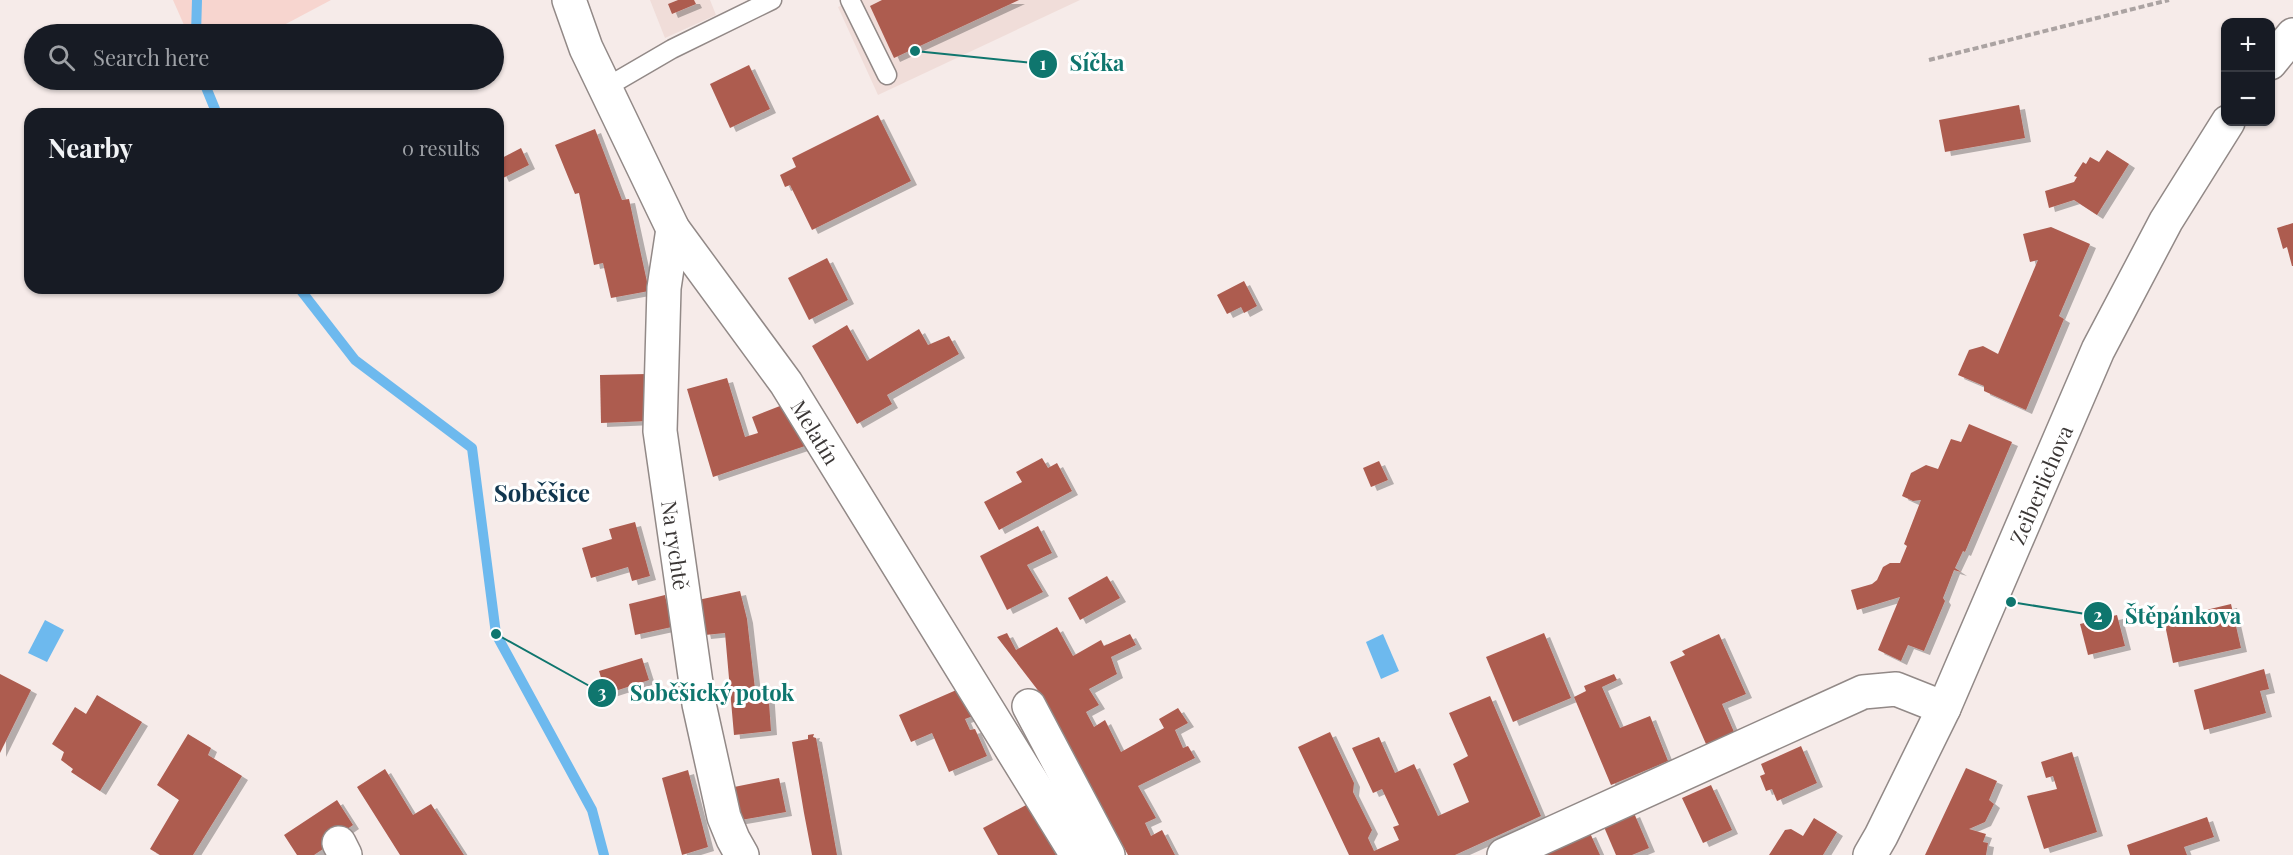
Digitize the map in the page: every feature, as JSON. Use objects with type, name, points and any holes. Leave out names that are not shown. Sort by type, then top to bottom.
[{"type":"street","name":"Melatín","points":[[570,0],[586,48],[673,229],[786,382],[1077,855]]},
{"type":"street","points":[[2275,58],[2293,35]]},
{"type":"street","name":"Zeiberlichova","points":[[1870,855],[1944,708],[2098,351],[2166,221],[2225,126]]},
{"type":"street","name":"Na rychtě","points":[[673,229],[664,288],[660,431],[699,704],[724,817],[742,855]]},
{"type":"street","points":[[1504,855],[1863,692],[1896,689],[1944,708]]},
{"type":"street","points":[[1029,706],[1108,855]]},
{"type":"lane","points":[[605,88],[672,49],[772,0]]},
{"type":"lane","points":[[850,0],[887,75]]},
{"type":"path","points":[[1929,60],[2151,2],[2169,0]]},
{"type":"shaded area","points":[[173,0],[331,0],[286,24],[184,24]]},
{"type":"shaded area","points":[[650,0],[678,0],[668,4],[673,14],[695,5],[694,0],[710,0],[716,15],[665,38]]},
{"type":"shaded area","points":[[853,0],[1080,0],[878,95],[838,7]]},
{"type":"water","points":[[45,620],[64,630],[47,662],[28,653]]},
{"type":"water","points":[[1383,634],[1399,671],[1381,679],[1366,642]]},
{"type":"building","points":[[678,0],[694,0],[696,4],[672,14],[668,4]]},
{"type":"building","points":[[882,0],[1019,0],[894,58],[870,6]]},
{"type":"building","points":[[749,65],[770,109],[730,128],[710,84]]},
{"type":"building","points":[[2019,105],[2025,138],[1945,152],[1939,120]]},
{"type":"building","points":[[878,115],[911,181],[812,230],[790,185],[785,187],[780,175],[796,167],[792,158]]},
{"type":"building","points":[[595,129],[622,200],[629,199],[649,291],[611,298],[603,263],[594,265],[579,193],[575,194],[555,145]]},
{"type":"building","points":[[521,148],[529,165],[504,178],[504,157]]},
{"type":"building","points":[[2107,150],[2129,164],[2097,215],[2074,200],[2049,208],[2045,191],[2074,182],[2077,177],[2074,176],[2083,162],[2086,164],[2090,157],[2099,162]]},
{"type":"building","points":[[2293,223],[2292,266],[2287,247],[2283,249],[2277,228]]},
{"type":"building","points":[[2051,227],[2090,244],[2059,316],[2064,319],[2026,410],[1984,391],[1984,386],[1958,375],[1969,350],[1983,346],[1998,354],[2038,260],[2030,262],[2023,234]]},
{"type":"building","points":[[827,258],[848,300],[809,320],[788,278]]},
{"type":"building","points":[[1244,281],[1257,306],[1244,313],[1241,307],[1227,314],[1217,295]]},
{"type":"building","points":[[847,325],[867,361],[919,329],[928,345],[949,336],[959,354],[887,395],[892,404],[857,424],[812,346]]},
{"type":"building","points":[[647,374],[648,421],[601,423],[600,375]]},
{"type":"building","points":[[727,378],[745,437],[758,433],[752,417],[785,404],[811,444],[713,477],[687,389]]},
{"type":"building","points":[[1969,424],[2012,442],[1965,552],[1963,551],[1955,568],[1961,572],[1954,570],[1943,598],[1945,601],[1924,651],[1908,645],[1901,661],[1878,650],[1900,597],[1857,610],[1851,590],[1872,584],[1877,580],[1883,567],[1890,563],[1900,563],[1907,546],[1904,544],[1921,500],[1913,501],[1902,496],[1911,473],[1926,465],[1938,469],[1951,439],[1961,442]]},
{"type":"building","points":[[1042,458],[1048,468],[1057,463],[1072,491],[999,530],[984,502],[1022,482],[1016,472]]},
{"type":"building","points":[[1379,461],[1388,480],[1371,487],[1363,468]]},
{"type":"building","points":[[635,522],[650,576],[632,581],[628,567],[591,578],[582,548],[612,539],[609,529]]},
{"type":"building","points":[[1038,526],[1052,553],[1027,565],[1043,592],[1007,610],[980,556]]},
{"type":"building","points":[[1107,576],[1120,598],[1080,620],[1068,598]]},
{"type":"building","points":[[740,591],[747,619],[755,689],[768,688],[771,731],[734,735],[725,633],[705,635],[698,600]]},
{"type":"building","points":[[665,595],[672,627],[635,635],[629,604]]},
{"type":"building","points":[[2231,604],[2241,648],[2173,663],[2164,620]]},
{"type":"building","points":[[2117,615],[2125,646],[2088,655],[2080,624]]},
{"type":"building","points":[[1057,627],[1073,656],[1101,640],[1104,646],[1130,634],[1136,645],[1111,657],[1117,674],[1089,689],[1099,705],[1086,712],[1094,727],[1105,720],[1121,752],[1164,728],[1159,719],[1178,708],[1188,723],[1175,730],[1183,748],[1188,746],[1195,758],[1138,786],[1156,818],[1145,823],[1151,836],[1162,830],[1175,855],[1128,855],[1040,693],[997,637],[1007,633],[1016,650]]},
{"type":"building","points":[[1544,633],[1571,698],[1513,722],[1486,657]]},
{"type":"building","points":[[1719,634],[1746,694],[1722,704],[1734,732],[1706,744],[1670,662],[1685,655],[1682,651]]},
{"type":"building","points":[[642,658],[649,680],[606,694],[599,671]]},
{"type":"building","points":[[2264,669],[2269,689],[2260,691],[2266,713],[2204,730],[2194,690]]},
{"type":"building","points":[[0,674],[31,690],[0,753]]},
{"type":"building","points":[[1614,674],[1617,680],[1602,687],[1620,728],[1650,716],[1668,761],[1611,785],[1574,697],[1586,691],[1584,686]]},
{"type":"building","points":[[961,688],[973,716],[965,719],[970,730],[975,729],[987,756],[949,772],[932,733],[911,742],[899,715]]},
{"type":"building","points":[[97,695],[142,722],[100,791],[71,772],[73,769],[61,760],[64,752],[52,744],[75,707],[86,714]]},
{"type":"building","points":[[1490,696],[1541,816],[1455,855],[1349,855],[1298,747],[1330,732],[1354,783],[1353,792],[1372,830],[1368,838],[1374,851],[1399,840],[1393,827],[1399,825],[1382,789],[1373,793],[1352,748],[1379,737],[1395,773],[1414,764],[1438,816],[1469,802],[1453,764],[1468,756],[1449,713]]},
{"type":"building","points":[[188,734],[211,748],[208,755],[242,776],[193,855],[160,855],[150,849],[179,800],[157,785]]},
{"type":"building","points":[[814,734],[837,855],[812,855],[804,813],[792,742],[808,739],[808,735]]},
{"type":"building","points":[[1801,746],[1817,783],[1777,801],[1772,789],[1766,791],[1760,776],[1765,774],[1761,764]]},
{"type":"building","points":[[2072,752],[2097,832],[2044,849],[2027,796],[2057,789],[2053,776],[2046,778],[2041,762]]},
{"type":"building","points":[[1966,768],[1997,781],[1989,800],[1994,804],[1985,822],[1969,829],[1986,834],[1983,842],[1988,843],[1986,855],[1925,855]]},
{"type":"building","points":[[385,769],[413,815],[431,804],[464,855],[400,855],[357,787]]},
{"type":"building","points":[[688,770],[708,847],[682,855],[662,778]]},
{"type":"building","points":[[779,778],[786,812],[735,821],[729,788]]},
{"type":"building","points":[[1711,785],[1732,830],[1703,843],[1682,798]]},
{"type":"building","points":[[337,800],[353,825],[314,855],[297,855],[284,835]]},
{"type":"building","points":[[1028,804],[1056,855],[998,855],[983,828]]},
{"type":"building","points":[[1634,813],[1649,848],[1632,855],[1616,855],[1604,827]]},
{"type":"building","points":[[2207,817],[2214,837],[2184,847],[2187,855],[2130,855],[2127,845]]},
{"type":"building","points":[[1814,818],[1837,832],[1823,855],[1769,855],[1785,830],[1791,829],[1803,836]]},
{"type":"building","points":[[1590,833],[1600,855],[1540,855]]},
{"type":"waterway","points":[[196,24],[197,0]]},
{"type":"waterway","points":[[207,90],[215,108]]},
{"type":"waterway","points":[[304,294],[355,360],[472,448],[496,634],[592,810],[604,855]]},
{"type":"place","name":"Síčka","points":[[915,51]]},
{"type":"place","name":"Štěpánkova","points":[[2011,602]]},
{"type":"place","name":"Soběšický potok","points":[[496,634]]},
{"type":"district","name":"Soběšice","points":[[542,492]]}]
